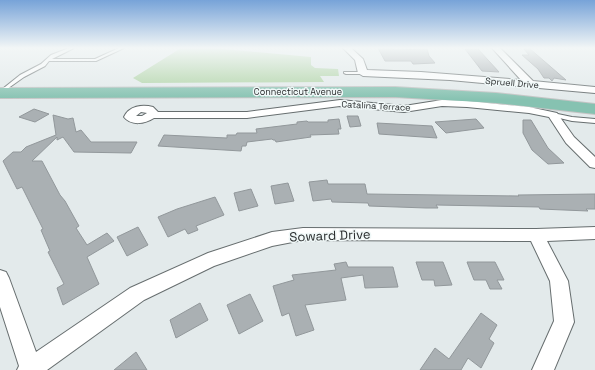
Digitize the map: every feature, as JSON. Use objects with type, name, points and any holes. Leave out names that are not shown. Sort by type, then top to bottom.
[{"type":"main road","name":"Connecticut Avenue","points":[[7,84],[391,82],[474,86],[595,98]]},
{"type":"main road","name":"Connecticut Avenue","points":[[0,93],[388,92],[496,98],[595,108]]},
{"type":"street","points":[[360,65],[363,73]]},
{"type":"street","points":[[512,65],[530,84]]},
{"type":"street","name":"Spruell Drive","points":[[363,73],[395,73],[595,90]]},
{"type":"street","name":"Catalina Terrace","points":[[151,116],[247,115],[340,103],[404,109],[442,103],[467,104],[529,110],[553,115]]},
{"type":"street","points":[[553,115],[570,140],[595,164]]},
{"type":"street","name":"Soward Drive","points":[[30,369],[137,294],[208,260],[272,239],[303,234],[342,233],[536,235],[595,233]]},
{"type":"street","points":[[536,235],[559,281],[564,322],[543,370]]},
{"type":"street","points":[[0,278],[30,369]]},
{"type":"lane","points":[[0,93],[7,84],[38,65]]},
{"type":"lane","points":[[346,73],[363,73]]},
{"type":"lane","points":[[553,115],[595,121]]},
{"type":"green space","points":[[153,65],[311,65],[315,68],[338,69],[339,76],[320,76],[324,82],[142,83],[133,78]]},
{"type":"building","points":[[478,65],[493,65],[499,72],[482,71]]},
{"type":"building","points":[[534,65],[549,65],[566,80],[554,78],[552,81],[549,78],[544,78]]},
{"type":"building","points":[[34,109],[49,114],[35,122],[19,117]]},
{"type":"building","points":[[53,115],[68,119],[73,118],[76,132],[81,130],[91,142],[137,142],[131,153],[74,152],[63,137],[57,140],[57,137],[32,161],[42,161],[79,226],[76,228],[87,245],[107,233],[114,241],[87,257],[99,284],[63,305],[57,288],[64,284],[48,252],[50,251],[41,230],[43,229],[22,187],[17,189],[3,161],[13,152],[21,152],[26,147],[56,135]]},
{"type":"building","points":[[347,116],[358,116],[361,126],[350,127]]},
{"type":"building","points":[[339,119],[341,129],[338,129],[339,134],[310,135],[311,137],[276,142],[272,139],[247,142],[246,146],[242,146],[241,151],[158,146],[164,135],[227,138],[227,135],[236,135],[237,133],[257,133],[256,129],[297,124],[297,122],[328,122],[328,120]]},
{"type":"building","points":[[476,119],[484,128],[446,133],[435,122]]},
{"type":"building","points":[[523,120],[531,120],[548,148],[564,163],[548,164],[532,150],[523,133]]},
{"type":"building","points":[[377,123],[432,126],[437,138],[379,134]]},
{"type":"building","points":[[327,180],[328,184],[365,184],[367,194],[519,196],[518,195],[595,194],[595,209],[586,209],[588,211],[540,209],[539,207],[436,205],[438,208],[426,208],[369,206],[368,203],[332,202],[331,199],[313,201],[309,182]]},
{"type":"building","points":[[288,183],[294,201],[275,204],[271,186]]},
{"type":"building","points":[[251,189],[258,206],[239,211],[234,193]]},
{"type":"building","points":[[215,197],[224,215],[196,226],[198,230],[188,234],[185,229],[168,237],[158,217],[177,209]]},
{"type":"building","points":[[138,227],[148,245],[127,256],[117,237]]},
{"type":"building","points":[[346,262],[348,267],[393,267],[398,287],[365,288],[363,275],[341,278],[346,300],[305,305],[314,330],[296,336],[289,313],[282,316],[273,286],[294,280],[292,275],[336,270],[334,264]]},
{"type":"building","points":[[416,262],[443,262],[452,285],[435,286],[434,280],[422,280]]},
{"type":"building","points":[[467,262],[495,262],[504,280],[497,280],[502,289],[490,289],[486,280],[474,280]]},
{"type":"building","points":[[250,294],[263,321],[239,334],[227,305]]},
{"type":"building","points":[[200,303],[208,320],[176,338],[170,320]]},
{"type":"building","points":[[481,313],[497,325],[489,339],[494,343],[481,368],[468,358],[461,370],[420,370],[435,348],[449,359]]},
{"type":"building","points":[[136,352],[147,370],[114,370]]}]
